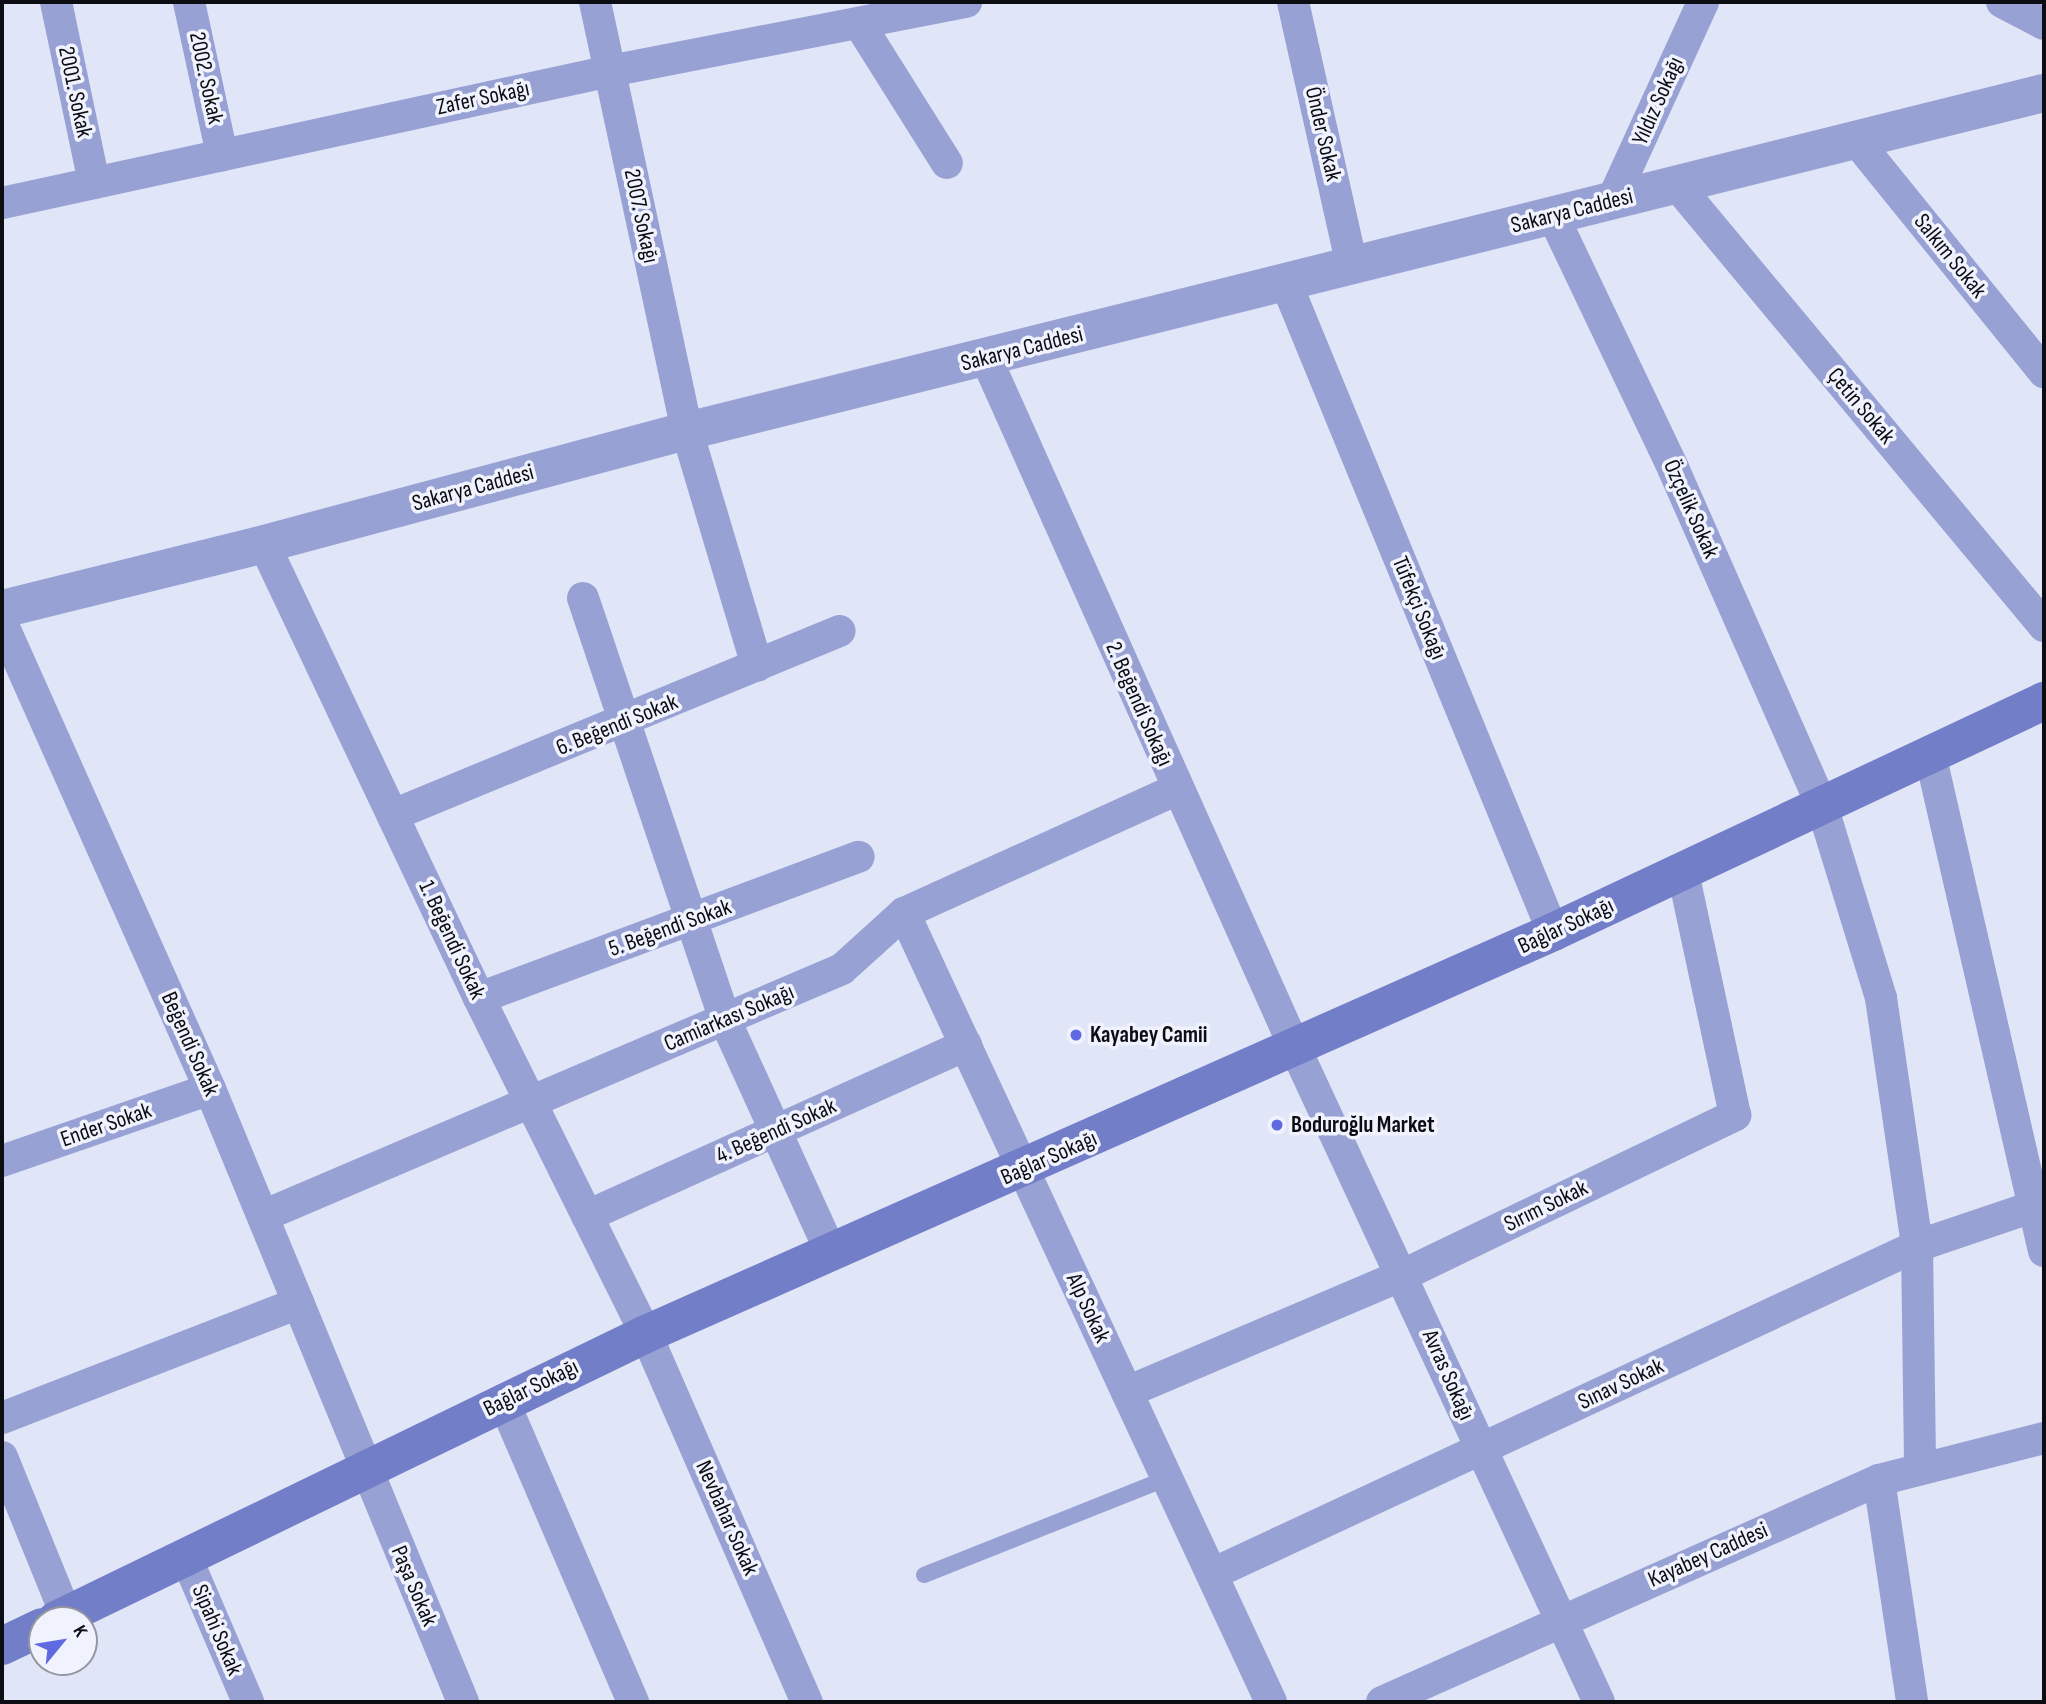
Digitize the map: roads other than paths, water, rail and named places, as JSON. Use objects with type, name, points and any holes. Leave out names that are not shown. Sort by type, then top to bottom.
[{"type":"main road","name":"Bağlar Sokağı","points":[[84,1606],[503,1400],[1553,932],[2044,701]]},
{"type":"main road","name":"Bağlar Sokağı","points":[[2,1646],[28,1633]]},
{"type":"street","name":"2001. Sokak","points":[[56,2],[94,183]]},
{"type":"street","name":"2002. Sokak","points":[[189,2],[222,155]]},
{"type":"street","name":"2007. Sokağı","points":[[595,2],[687,431],[757,666]]},
{"type":"street","name":"Zafer Sokağı","points":[[2,202],[610,71],[860,25],[966,2]]},
{"type":"street","name":"Önder Sokak","points":[[1293,2],[1352,266]]},
{"type":"street","name":"Yıldız Sokağı","points":[[1612,201],[1703,2]]},
{"type":"street","points":[[2002,2],[2044,24]]},
{"type":"street","points":[[860,25],[947,163]]},
{"type":"street","name":"Sakarya Caddesi","points":[[2,608],[264,544],[687,431],[2044,93]]},
{"type":"street","name":"Salkım Sokak","points":[[1856,140],[2038,355]]},
{"type":"street","name":"Çetin Sokak","points":[[1677,185],[2044,626]]},
{"type":"street","name":"Özçelik Sokak","points":[[1553,216],[1673,468],[1822,806],[1881,998],[1917,1246],[1920,1467]]},
{"type":"street","name":"Tüfekçi Sokağı","points":[[1286,283],[1553,932]]},
{"type":"street","name":"2. Beğendi Sokağı","points":[[986,358],[1295,1048]]},
{"type":"street","name":"1. Beğendi Sokak","points":[[264,544],[479,998],[646,1334]]},
{"type":"street","points":[[583,598],[689,921],[726,1020],[831,1253]]},
{"type":"street","name":"Beğendi Sokak","points":[[2,623],[210,1089],[365,1470]]},
{"type":"street","name":"6. Beğendi Sokak","points":[[393,816],[840,631]]},
{"type":"street","points":[[1930,754],[2039,1204],[2044,1251]]},
{"type":"street","name":"Camiarkası Sokağı","points":[[263,1216],[842,969],[904,913],[1177,789]]},
{"type":"street","name":"5. Beğendi Sokak","points":[[479,998],[859,857]]},
{"type":"street","name":"Sırım Sokak","points":[[1127,1392],[1403,1275],[1735,1115],[1683,872]]},
{"type":"street","name":"Alp Sokak","points":[[904,913],[1271,1702]]},
{"type":"street","name":"4. Beğendi Sokak","points":[[587,1216],[966,1045]]},
{"type":"street","name":"Avras Sokağı","points":[[1295,1048],[1403,1275],[1599,1702]]},
{"type":"street","name":"Ender Sokak","points":[[2,1161],[210,1089]]},
{"type":"street","name":"Sınav Sokak","points":[[1212,1574],[1917,1246],[2039,1204]]},
{"type":"street","points":[[2,1418],[299,1303]]},
{"type":"street","name":"Nevbahar Sokak","points":[[646,1334],[807,1702]]},
{"type":"street","points":[[503,1400],[633,1702]]},
{"type":"street","name":"Kayabey Caddesi","points":[[1382,1702],[1560,1619],[1879,1480],[1920,1467],[2044,1438]]},
{"type":"street","points":[[2,1457],[50,1606]]},
{"type":"street","name":"Paşa Sokak","points":[[365,1470],[463,1702]]},
{"type":"street","points":[[1879,1480],[1912,1702]]},
{"type":"street","name":"Sipahi Sokak","points":[[186,1557],[248,1702]]},
{"type":"lane","points":[[924,1575],[1167,1478]]},
{"type":"place","name":"Kayabey Camii","points":[[1076,1035]]},
{"type":"place","name":"Boduroğlu Market","points":[[1277,1125]]}]
